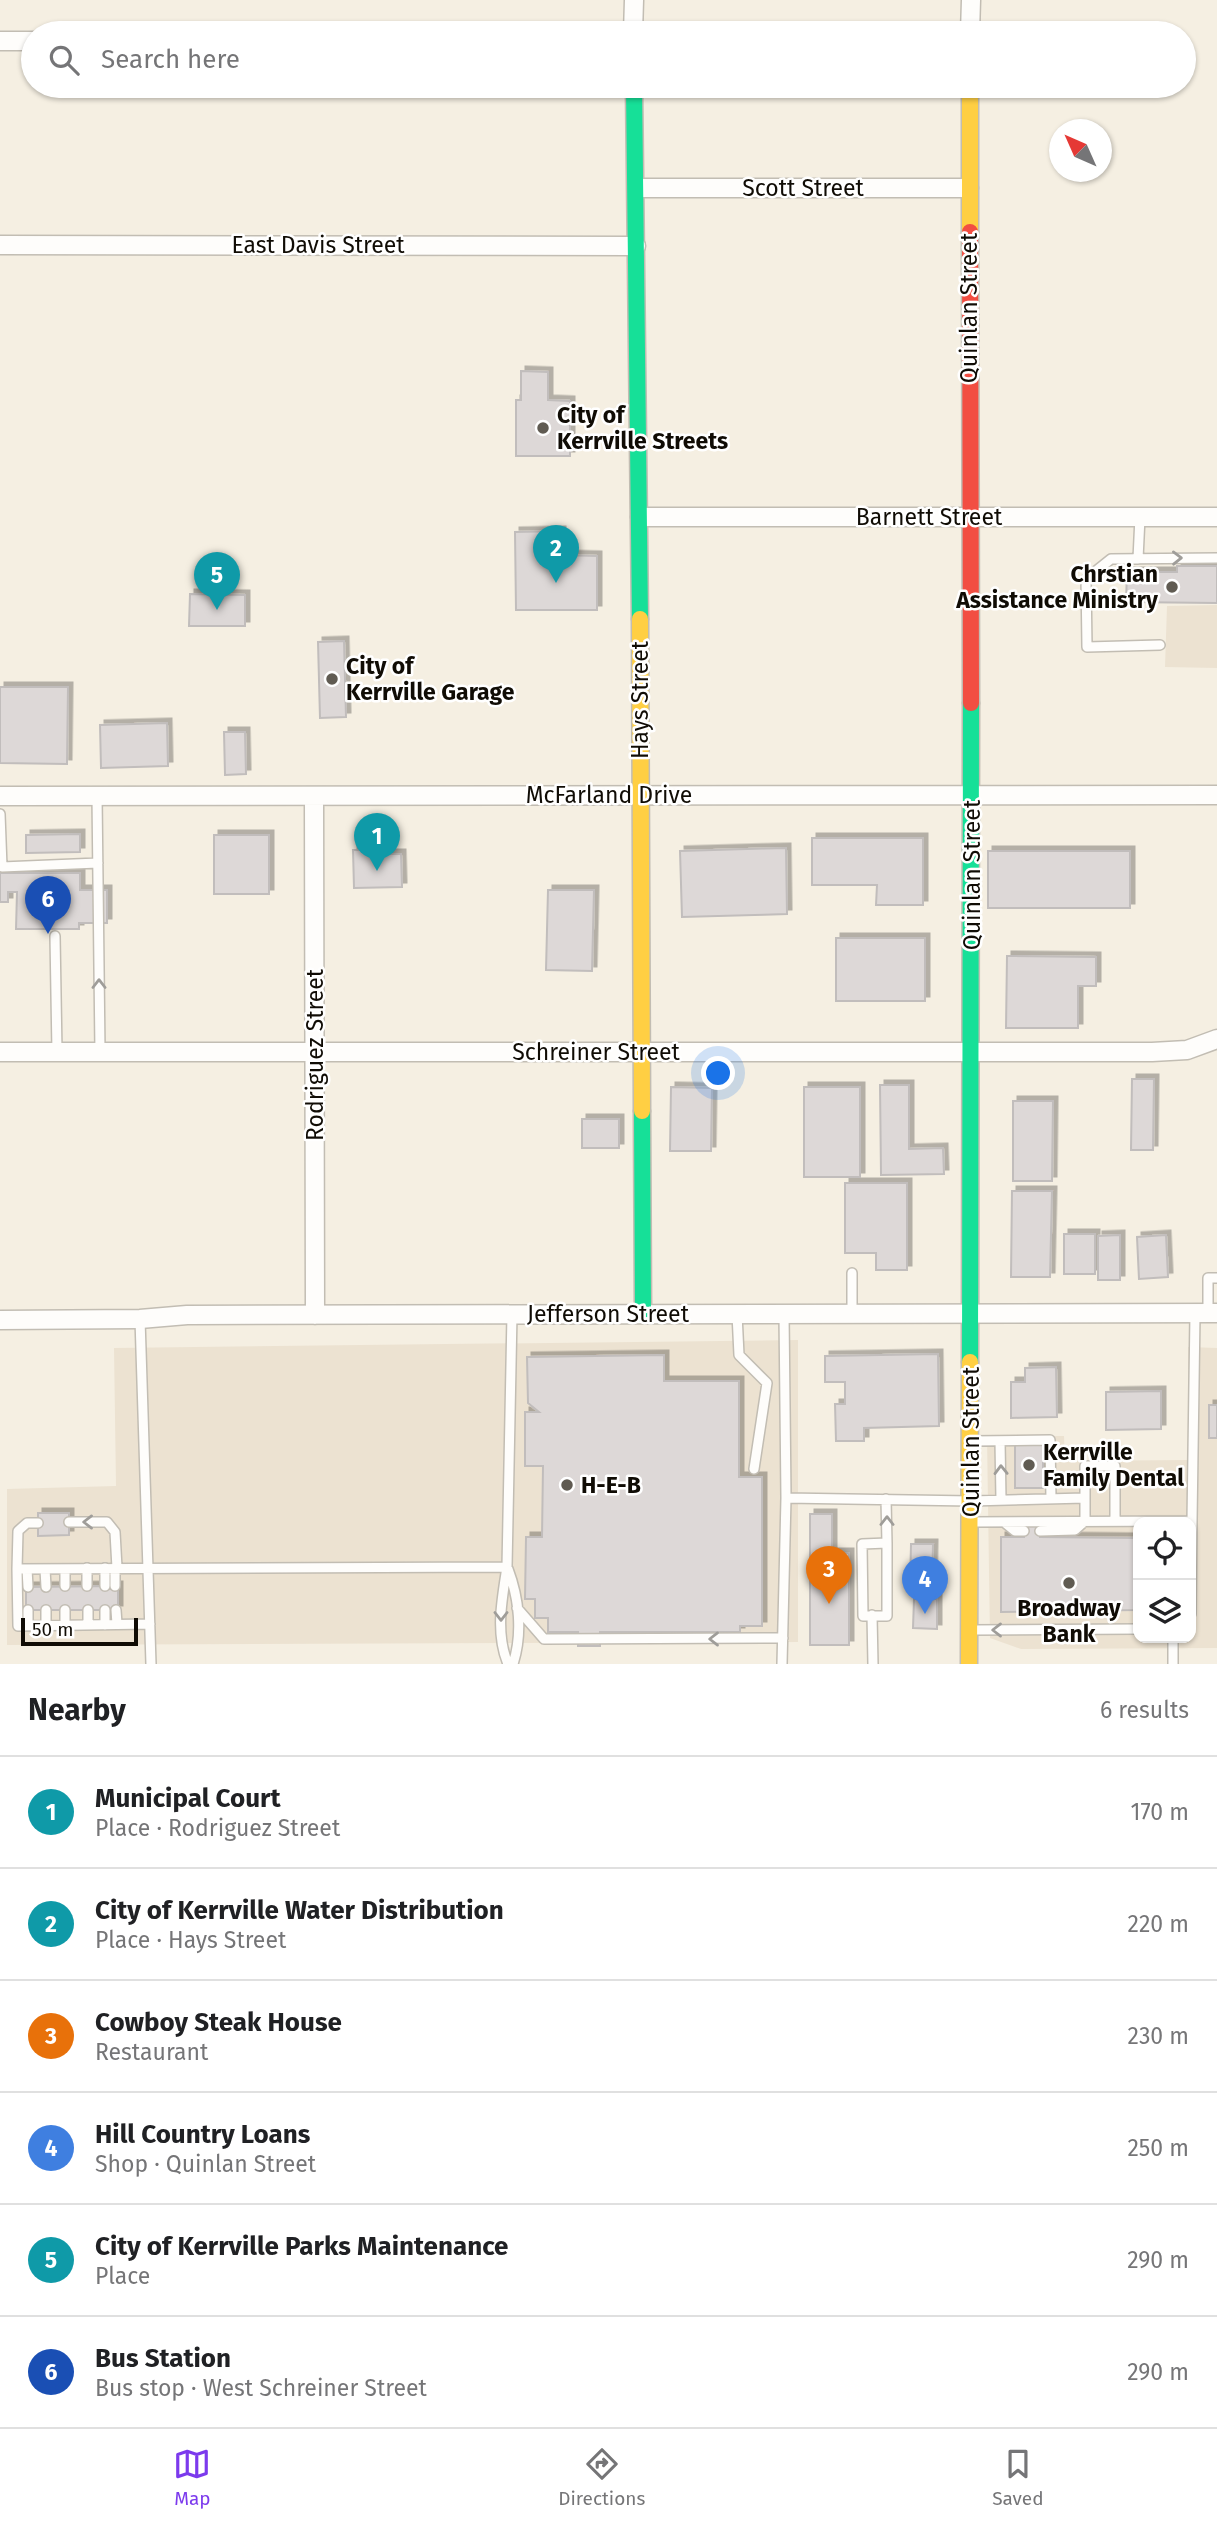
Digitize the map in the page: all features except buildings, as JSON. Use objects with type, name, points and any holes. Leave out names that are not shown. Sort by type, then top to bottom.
[{"type":"street","points":[[633,21],[634,0]]},
{"type":"street","points":[[970,21],[971,0]]},
{"type":"street","points":[[0,41],[21,41]]},
{"type":"street","name":"Hays Street","points":[[634,98],[640,517],[643,1314]]},
{"type":"street","name":"Quinlan Street","points":[[970,98],[970,1664]]},
{"type":"street","name":"Scott Street","points":[[637,188],[969,188]]},
{"type":"street","name":"East Davis Street","points":[[0,245],[636,246]]},
{"type":"street","name":"Barnett Street","points":[[640,517],[1217,517]]},
{"type":"street","name":"McFarland Drive","points":[[0,796],[1217,795]]},
{"type":"street","name":"Rodriguez Street","points":[[314,796],[316,1315]]},
{"type":"street","name":"Schreiner Street","points":[[0,1052],[1187,1051],[1217,1039]]},
{"type":"street","name":"Jefferson Street","points":[[0,1320],[140,1319],[187,1315],[1207,1314]]},
{"type":"lane","points":[[1138,559],[1140,517]]},
{"type":"lane","points":[[1160,645],[1087,647],[1086,579],[1111,559],[1217,558]]},
{"type":"lane","points":[[97,796],[100,1052]]},
{"type":"lane","points":[[0,814],[2,867],[98,863]]},
{"type":"lane","points":[[55,936],[57,1052]]},
{"type":"lane","points":[[852,1273],[852,1314]]},
{"type":"lane","points":[[1192,1517],[1208,1278],[1217,1278]]},
{"type":"lane","points":[[508,1664],[501,1648],[501,1605],[507,1567],[512,1314]]},
{"type":"lane","points":[[737,1314],[739,1355],[767,1383],[754,1469]]},
{"type":"lane","points":[[782,1664],[786,1498],[784,1314]]},
{"type":"lane","points":[[140,1319],[151,1664]]},
{"type":"lane","points":[[972,1441],[1050,1440],[1051,1499]]},
{"type":"lane","points":[[1000,1441],[1001,1500]]},
{"type":"lane","points":[[1040,1531],[1075,1530],[1085,1521],[1085,1466],[1115,1466],[1115,1521]]},
{"type":"lane","points":[[786,1498],[971,1501],[1085,1498]]},
{"type":"lane","points":[[886,1499],[887,1543],[887,1616],[863,1616],[862,1544],[887,1543]]},
{"type":"lane","points":[[971,1522],[1133,1521]]},
{"type":"lane","points":[[69,1522],[107,1522],[115,1532],[112,1568],[115,1586]]},
{"type":"lane","points":[[1004,1522],[1015,1531],[1024,1531]]},
{"type":"lane","points":[[38,1523],[27,1523],[18,1531],[18,1626],[150,1624]]},
{"type":"lane","points":[[17,1569],[507,1567]]},
{"type":"lane","points":[[507,1567],[517,1592],[518,1648],[513,1664]]},
{"type":"lane","points":[[87,1568],[87,1586]]},
{"type":"lane","points":[[105,1586],[112,1568]]},
{"type":"lane","points":[[27,1569],[28,1587]]},
{"type":"lane","points":[[46,1569],[46,1587]]},
{"type":"lane","points":[[65,1569],[65,1586]]},
{"type":"lane","points":[[517,1608],[544,1639],[783,1638]]},
{"type":"lane","points":[[28,1610],[28,1626]]},
{"type":"lane","points":[[46,1610],[46,1626]]},
{"type":"lane","points":[[65,1610],[65,1625]]},
{"type":"lane","points":[[88,1610],[88,1625]]},
{"type":"lane","points":[[105,1610],[105,1625]]},
{"type":"lane","points":[[116,1610],[117,1625]]},
{"type":"lane","points":[[872,1615],[873,1664]]},
{"type":"lane","points":[[970,1630],[1133,1629]]},
{"type":"lane","points":[[1173,1643],[1173,1664]]},
{"type":"shaded area","points":[[1217,605],[1217,668],[1165,667],[1167,606]]},
{"type":"shaded area","points":[[798,1340],[798,1642],[7,1645],[7,1489],[116,1486],[114,1348]]},
{"type":"shaded area","points":[[1188,1347],[1217,1348],[1217,1648],[1021,1649],[990,1638],[987,1436],[1064,1436],[1065,1461],[1188,1460]]},
{"type":"traffic: fast","points":[[634,98],[640,619]]},
{"type":"traffic: fast","points":[[970,1362],[971,703]]},
{"type":"traffic: fast","points":[[642,1111],[643,1314]]},
{"type":"traffic: slow","points":[[970,98],[970,232]]},
{"type":"traffic: slow","points":[[640,619],[642,1111]]},
{"type":"traffic: slow","points":[[969,1664],[970,1362]]},
{"type":"traffic: jam","points":[[970,232],[971,703]]},
{"type":"place","name":"City of Kerrville Streets","points":[[543,428]]},
{"type":"place","name":"City of Kerrville Water Distribution","points":[[556,583]]},
{"type":"place","name":"Chrstian Assistance Ministry","points":[[1172,587]]},
{"type":"place","name":"City of Kerrville Parks Maintenance","points":[[217,610]]},
{"type":"place","name":"City of Kerrville Garage","points":[[332,679]]},
{"type":"place","name":"Municipal Court","points":[[377,871]]},
{"type":"place","name":"Bus Station","points":[[48,934]]},
{"type":"place","name":"Kerrville Family Dental","points":[[1029,1465]]},
{"type":"place","name":"H-E-B","points":[[567,1485]]},
{"type":"place","name":"Broadway Bank","points":[[1069,1583]]},
{"type":"place","name":"Cowboy Steak House","points":[[829,1604]]},
{"type":"place","name":"Hill Country Loans","points":[[925,1614]]}]
